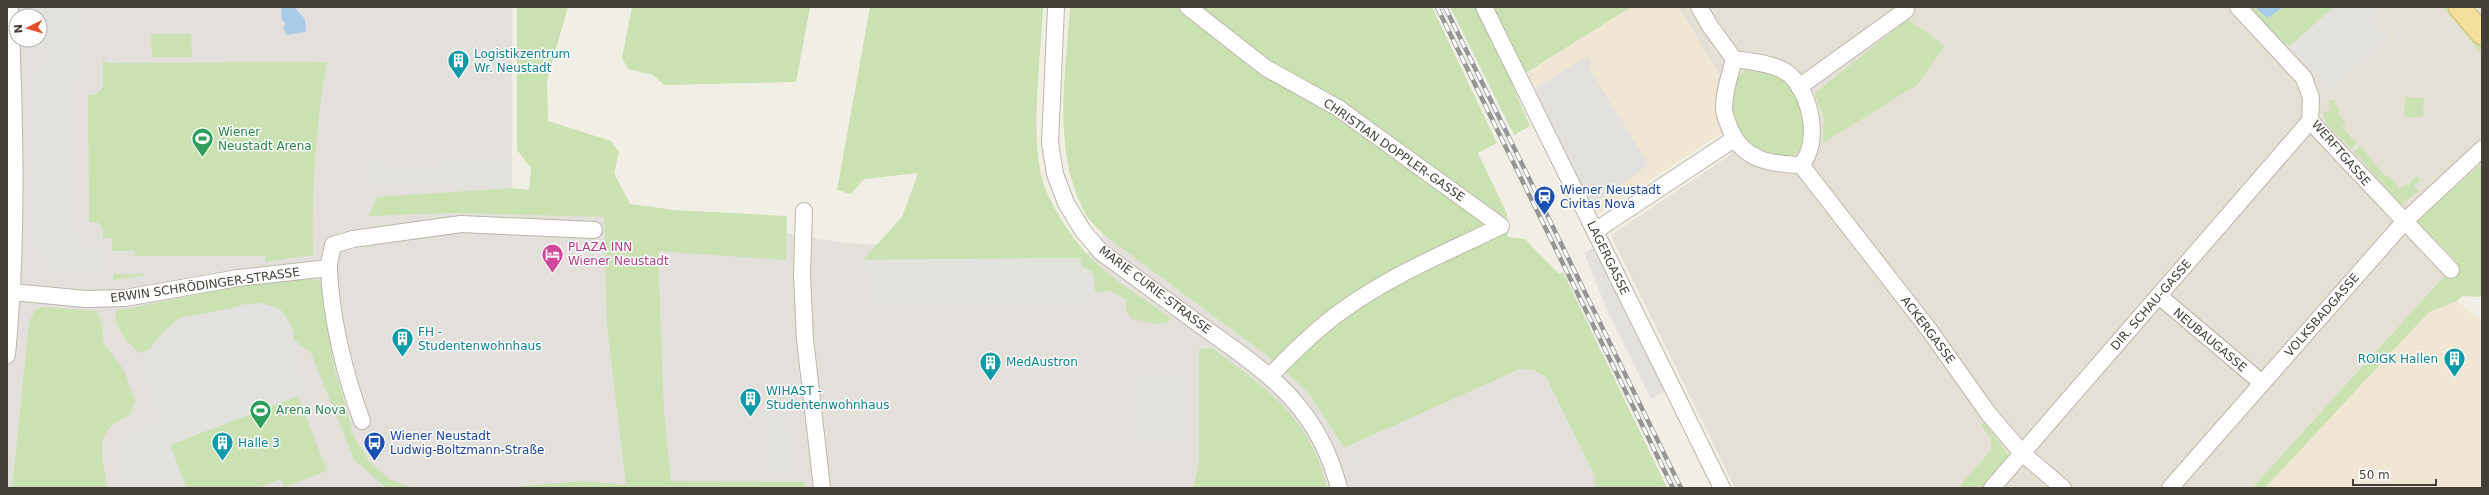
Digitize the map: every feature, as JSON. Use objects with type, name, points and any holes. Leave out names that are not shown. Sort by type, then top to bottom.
[{"type":"main road","points":[[2459,7],[2482,34]]},
{"type":"street","points":[[7,355],[12,292],[16,172],[10,7]]},
{"type":"street","name":"MARIE CURIE-STRASSE","points":[[1056,7],[1050,143],[1055,174],[1066,203],[1083,231],[1101,252],[1271,375],[1300,406],[1319,434],[1333,464],[1338,488]]},
{"type":"street","name":"CHRISTIAN DOPPLER-GASSE","points":[[1188,7],[1266,68],[1338,108],[1502,226],[1388,282],[1343,310],[1305,340],[1271,375]]},
{"type":"street","name":"LAGERGASSE","points":[[1484,7],[1722,488]]},
{"type":"street","points":[[1699,7],[1710,26],[1734,59],[1778,68],[1790,75],[1799,87],[1808,102],[1812,123],[1806,159],[1801,165],[1775,164],[1752,157],[1734,139],[1724,108],[1726,86],[1734,59]]},
{"type":"street","name":"WERFTGASSE","points":[[2238,7],[2304,78],[2311,98],[2310,121],[2451,270]]},
{"type":"street","points":[[1799,87],[1904,8]]},
{"type":"street","name":"DIR. SCHAU-GASSE","points":[[1992,488],[2310,121]]},
{"type":"street","points":[[1595,231],[1734,139]]},
{"type":"street","name":"VOLKSBADGASSE","points":[[2170,488],[2404,222],[2482,149]]},
{"type":"street","name":"ACKERGASSE","points":[[1801,165],[1930,330],[1988,413],[2022,453],[2063,488]]},
{"type":"street","points":[[804,211],[802,275],[805,339],[822,488]]},
{"type":"street","points":[[362,421],[346,369],[335,316],[329,268],[333,245],[353,239],[461,224],[594,230]]},
{"type":"street","name":"ERWIN SCHRÖDINGER-STRASSE","points":[[12,292],[86,299],[125,298],[238,278],[329,268]]},
{"type":"street","name":"NEUBAUGASSE","points":[[2159,296],[2262,383]]},
{"type":"shaded area","points":[[7,7],[512,7],[512,188],[845,243],[1086,254],[1104,235],[1265,354],[1307,391],[1344,448],[1520,369],[1534,370],[1546,377],[1595,477],[1595,488],[7,488]]},
{"type":"shaded area","points":[[85,7],[85,58],[78,87],[79,246],[103,246],[104,279],[45,274],[46,265],[42,259],[33,259],[32,65],[41,65],[41,48],[48,48],[48,8],[32,8]]},
{"type":"shaded area","points":[[1631,7],[1678,7],[1719,74],[1715,92],[1716,110],[1721,133],[1597,215],[1527,73]]},
{"type":"shaded area","points":[[1678,7],[2482,7],[2482,163],[2416,221],[2457,262],[2252,488],[1735,488],[1611,235],[1732,154],[1721,133],[1716,110],[1715,92],[1719,74]]},
{"type":"shaded area","points":[[2334,7],[2386,7],[2373,19],[2390,38],[2329,93],[2290,46]]},
{"type":"shaded area","points":[[1588,55],[1594,65],[1589,68],[1649,165],[1591,205],[1535,89]]},
{"type":"shaded area","points":[[511,158],[512,186],[364,187],[364,160],[390,160],[391,168],[435,168],[436,159]]},
{"type":"shaded area","points":[[1596,247],[1667,390],[1651,399],[1608,312],[1584,253]]},
{"type":"shaded area","points":[[1080,258],[1081,266],[1091,271],[1094,276],[1095,306],[874,307],[863,260]]},
{"type":"shaded area","points":[[1173,293],[1248,347],[1245,351],[1171,297]]},
{"type":"shaded area","name":"ROIGK Hallen","points":[[2457,301],[2482,322],[2482,488],[2265,488],[2429,312]]},
{"type":"shaded area","points":[[259,303],[270,305],[281,310],[288,320],[293,331],[297,363],[308,392],[170,444],[186,488],[122,488],[115,454],[117,443],[131,429],[157,418],[139,369],[140,353],[150,349],[163,332],[180,318]]},
{"type":"shaded area","points":[[1187,375],[1188,441],[1137,441],[1136,376]]},
{"type":"shaded area","points":[[1302,393],[1316,409],[1332,435],[1328,436],[1299,396]]},
{"type":"shaded area","points":[[788,406],[796,474],[770,477],[762,413]]},
{"type":"shaded area","points":[[1355,445],[1365,474],[1356,476],[1346,448]]},
{"type":"green space","points":[[517,7],[568,7],[547,80],[548,121],[611,141],[619,152],[614,173],[630,204],[674,210],[787,216],[786,260],[658,251],[664,411],[671,481],[804,482],[805,488],[502,488],[582,481],[626,485],[607,326],[604,217],[452,213],[369,216],[377,197],[512,188],[529,190],[531,168],[517,150]]},
{"type":"green space","points":[[632,7],[810,7],[796,82],[664,85],[653,75],[628,69],[622,58]]},
{"type":"green space","points":[[870,7],[1043,7],[1037,94],[1037,139],[1042,179],[1045,188],[1061,218],[1087,254],[1116,280],[1171,318],[1168,322],[1158,324],[1132,319],[1126,311],[1126,299],[1111,291],[1095,292],[1091,273],[1089,270],[1081,267],[1080,258],[863,260],[902,217],[918,173],[864,179],[851,194],[837,190]]},
{"type":"green space","points":[[1070,7],[1432,7],[1497,143],[1478,153],[1507,214],[1508,237],[1525,239],[1559,274],[1563,272],[1667,488],[1595,488],[1595,477],[1546,377],[1534,370],[1520,369],[1344,448],[1307,391],[1265,354],[1104,235],[1085,213],[1073,186],[1067,161],[1064,136],[1064,84]]},
{"type":"green space","points":[[1450,7],[1631,7],[1511,82],[1530,126],[1514,135]]},
{"type":"green space","points":[[2249,7],[2255,7],[2267,18],[2284,7],[2334,7],[2290,46],[2279,40]]},
{"type":"green space","points":[[2443,7],[2446,7],[2482,47],[2482,54]]},
{"type":"green space","points":[[1908,19],[1945,46],[1917,85],[1823,143],[1824,118],[1815,93]]},
{"type":"green space","points":[[151,34],[191,34],[192,57],[152,57]]},
{"type":"green space","name":"Wiener Neustadt Arena","points":[[103,59],[107,63],[327,62],[315,158],[313,255],[265,262],[265,256],[135,256],[135,251],[112,251],[112,238],[103,238],[103,228],[97,222],[89,222],[88,95],[96,95],[103,87]]},
{"type":"green space","points":[[1747,70],[1773,75],[1787,84],[1798,97],[1807,120],[1803,144],[1801,150],[1796,154],[1784,157],[1769,157],[1763,155],[1751,147],[1740,134],[1733,119],[1731,103],[1735,83],[1738,77]]},
{"type":"green space","points":[[2405,97],[2424,98],[2423,117],[2404,117]]},
{"type":"green space","points":[[2332,100],[2336,101],[2334,104],[2339,108],[2339,115],[2346,123],[2342,127],[2357,143],[2351,149],[2325,122],[2323,112],[2330,111],[2328,102]]},
{"type":"green space","points":[[2360,146],[2386,177],[2388,175],[2400,189],[2406,184],[2408,186],[2417,175],[2421,180],[2414,186],[2419,191],[2401,204],[2354,152]]},
{"type":"green space","points":[[2482,163],[2482,297],[2462,296],[2457,301],[2429,312],[2265,488],[2252,488],[2457,262],[2416,221]]},
{"type":"green space","points":[[113,274],[144,274],[144,276],[113,280]]},
{"type":"green space","points":[[312,279],[319,281],[322,285],[333,363],[354,436],[369,461],[389,479],[413,488],[386,488],[354,460],[311,353],[294,340],[293,331],[270,305],[244,304],[163,332],[150,349],[140,353],[123,335],[117,324],[115,311],[240,286]]},
{"type":"green space","points":[[41,307],[97,311],[102,325],[104,344],[124,370],[135,401],[130,415],[117,422],[109,429],[104,437],[102,455],[107,488],[12,488],[29,322],[35,310]]},
{"type":"green space","points":[[1212,348],[1268,391],[1298,423],[1310,442],[1320,464],[1327,488],[1193,488],[1199,463],[1199,349]]},
{"type":"green space","name":"Arena Nova","points":[[298,396],[327,471],[284,487],[281,479],[258,488],[186,488],[170,445]]},
{"type":"green space","points":[[1984,422],[2009,456],[1986,488],[1958,488],[1991,450],[1991,438],[1981,426]]},
{"type":"water","points":[[281,7],[294,7],[305,19],[306,32],[287,35],[283,28],[286,24],[282,20]]},
{"type":"water","points":[[2255,7],[2284,7],[2267,18]]},
{"type":"railway","points":[[1437,7],[1673,488]]},
{"type":"railway","points":[[1445,7],[1681,488]]},
{"type":"place","name":"Logistikzentrum Wr. Neustadt","points":[[458,80]]},
{"type":"place","name":"Wiener Neustadt Arena","points":[[202,158]]},
{"type":"place","name":"Wiener Neustadt Civitas Nova","points":[[1544,216]]},
{"type":"place","name":"PLAZA INN Wiener Neustadt","points":[[553,274]]},
{"type":"place","name":"FH - Studentenwohnhaus","points":[[403,358]]},
{"type":"place","name":"ROIGK Hallen","points":[[2454,378]]},
{"type":"place","name":"MedAustron","points":[[991,382]]},
{"type":"place","name":"WIHAST - Studentenwohnhaus","points":[[750,418]]},
{"type":"place","name":"Arena Nova","points":[[260,430]]},
{"type":"place","name":"Halle 3","points":[[222,462]]},
{"type":"place","name":"Wiener Neustadt Ludwig-Boltzmann-Straße","points":[[375,462]]}]
